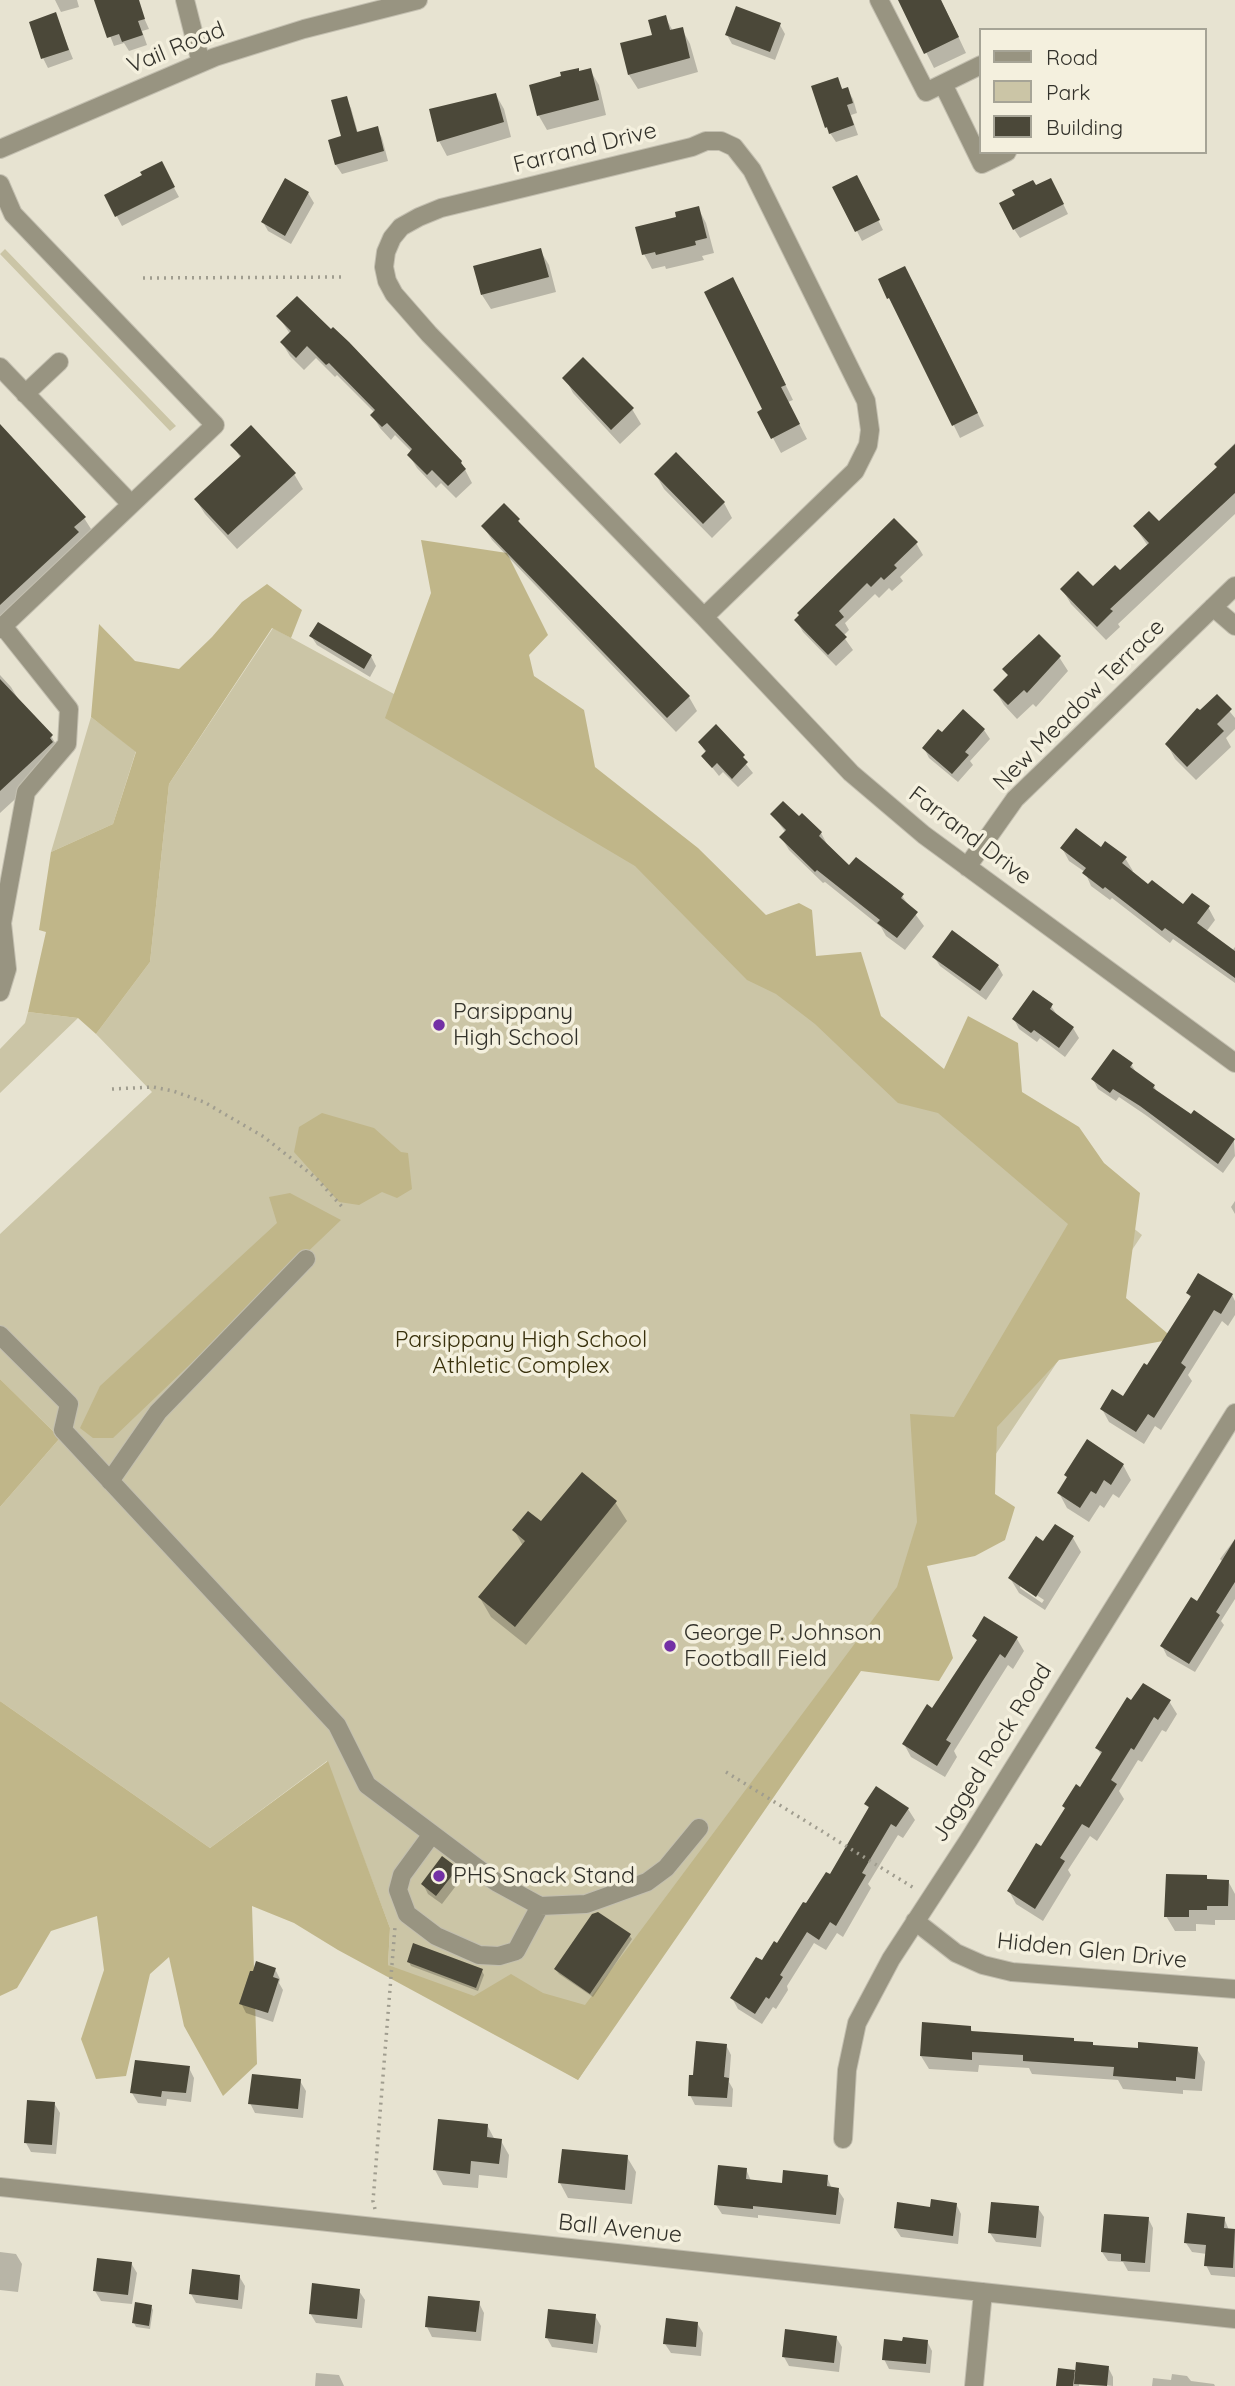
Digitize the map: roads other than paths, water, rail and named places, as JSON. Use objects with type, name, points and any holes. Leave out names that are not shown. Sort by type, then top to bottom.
[{"type":"street","points":[[185,0],[201,63]]},
{"type":"street","name":"Vail Road","points":[[0,149],[249,45],[418,0]]},
{"type":"street","points":[[879,0],[926,92],[979,66]]},
{"type":"street","points":[[943,84],[982,164],[1003,154]]},
{"type":"street","name":"Farrand Drive","points":[[704,617],[855,471],[868,445],[870,430],[866,401],[752,170],[734,147],[721,141],[706,141],[692,147],[441,208],[401,227],[386,252],[384,267],[394,294],[851,773],[967,867],[1235,1063]]},
{"type":"street","points":[[0,184],[6,220],[215,425],[1,628],[69,709],[67,744],[26,792],[2,923],[6,969],[0,992]]},
{"type":"street","points":[[25,394],[58,362]]},
{"type":"street","points":[[0,367],[131,504]]},
{"type":"street","name":"New Meadow Terrace","points":[[967,867],[1014,799],[1235,586]]},
{"type":"street","points":[[1213,607],[1235,625]]},
{"type":"street","points":[[110,1481],[158,1412],[306,1259]]},
{"type":"street","points":[[0,1335],[69,1405],[63,1430],[337,1725],[367,1785],[496,1882],[540,1906],[586,1904],[647,1882],[666,1868],[699,1828]]},
{"type":"street","name":"Jagged Rock Road","points":[[843,2138],[847,2070],[857,2023],[891,1959],[1235,1413]]},
{"type":"street","points":[[432,1834],[402,1875],[398,1890],[407,1914],[436,1936],[480,1955],[499,1956],[516,1951],[540,1906]]},
{"type":"street","name":"Hidden Glen Drive","points":[[915,1922],[956,1953],[983,1965],[1012,1972],[1235,1989]]},
{"type":"street","name":"Ball Avenue","points":[[0,2188],[1235,2319]]},
{"type":"street","points":[[974,2386],[983,2292]]},
{"type":"place","name":"Parsippany High School","points":[[439,1025]]},
{"type":"place","name":"George P. Johnson Football Field","points":[[670,1646]]},
{"type":"place","name":"PHS Snack Stand","points":[[439,1876]]},
{"type":"park label","name":"Parsippany High School Athletic Complex","points":[[521,1353]]}]
